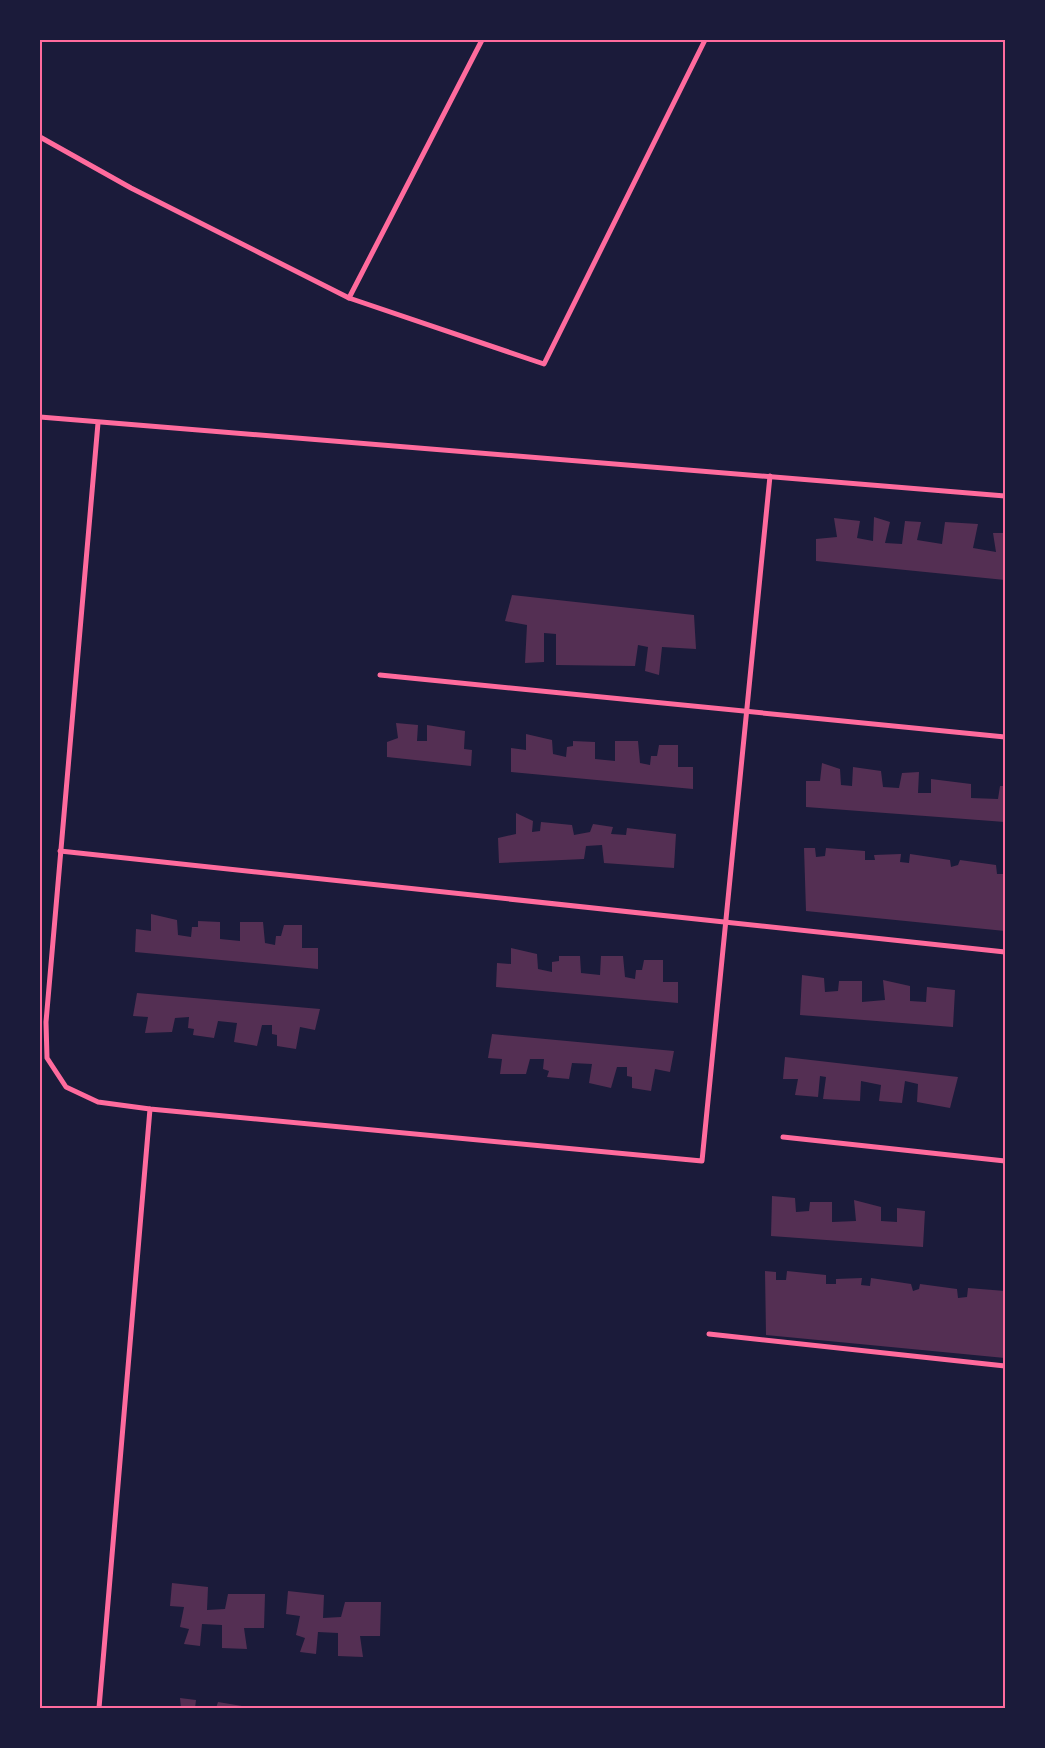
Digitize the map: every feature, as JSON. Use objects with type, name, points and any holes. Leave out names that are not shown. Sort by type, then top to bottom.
[{"type":"street","points":[[349,298],[482,40]]},
{"type":"street","points":[[40,137],[131,188],[349,298],[544,364],[705,40]]},
{"type":"street","points":[[40,417],[1005,496]]},
{"type":"street","points":[[98,423],[46,1022],[47,1058],[66,1087],[98,1102],[150,1109],[702,1161],[770,476]]},
{"type":"street","points":[[380,676],[1005,737]]},
{"type":"street","points":[[60,851],[1005,952]]},
{"type":"street","points":[[100,1708],[150,1109]]},
{"type":"street","points":[[783,1137],[1005,1161]]},
{"type":"street","points":[[709,1334],[1005,1366]]},
{"type":"building","points":[[874,517],[890,522],[885,543],[902,544],[905,521],[921,522],[917,540],[942,544],[945,522],[978,524],[973,548],[996,552],[993,533],[1005,533],[1005,580],[816,561],[816,539],[837,537],[834,518],[860,521],[857,538],[873,541]]},
{"type":"building","points":[[512,595],[694,615],[696,649],[662,647],[659,675],[645,671],[648,647],[638,645],[635,666],[556,665],[556,634],[544,633],[544,662],[525,663],[527,625],[505,621]]},
{"type":"building","points":[[396,723],[418,725],[417,741],[427,741],[427,725],[465,731],[464,749],[472,750],[471,766],[387,757],[387,742],[398,738]]},
{"type":"building","points":[[526,734],[552,740],[553,754],[566,757],[567,747],[573,746],[573,741],[595,742],[595,759],[615,761],[615,741],[638,741],[640,763],[650,765],[651,756],[657,756],[659,745],[678,745],[678,767],[693,767],[693,789],[511,772],[511,748],[526,750]]},
{"type":"building","points":[[822,763],[840,769],[841,785],[852,786],[853,767],[881,771],[883,787],[899,788],[902,773],[919,772],[918,793],[931,793],[931,779],[971,784],[971,798],[998,799],[1000,786],[1005,786],[1005,822],[806,807],[806,781],[820,781]]},
{"type":"building","points":[[516,813],[533,821],[532,832],[540,831],[541,822],[572,825],[574,835],[590,832],[593,824],[613,827],[611,834],[626,835],[627,828],[676,834],[674,868],[604,863],[602,845],[586,846],[584,859],[499,863],[498,838],[516,834]]},
{"type":"building","points":[[804,848],[815,848],[816,857],[825,856],[826,848],[865,851],[865,860],[875,860],[874,855],[901,854],[900,862],[909,863],[910,854],[950,860],[951,867],[958,865],[960,860],[996,865],[997,874],[1005,874],[1005,931],[806,911]]},
{"type":"building","points":[[151,914],[177,920],[178,935],[191,937],[192,927],[198,927],[198,921],[220,922],[220,939],[240,941],[240,922],[263,922],[265,943],[275,945],[276,936],[281,936],[284,925],[302,925],[302,948],[318,948],[318,969],[135,952],[136,929],[151,931]]},
{"type":"building","points":[[511,948],[537,954],[538,969],[552,972],[552,962],[559,961],[559,956],[580,956],[581,973],[600,975],[601,956],[623,956],[625,977],[635,979],[636,970],[642,970],[644,960],[663,960],[663,982],[678,982],[678,1003],[496,987],[497,963],[511,964]]},
{"type":"building","points":[[802,975],[824,978],[825,992],[838,991],[839,981],[862,981],[862,1002],[885,1000],[883,980],[910,986],[910,1001],[926,1002],[927,987],[955,990],[953,1027],[800,1015]]},
{"type":"building","points":[[137,993],[320,1009],[315,1030],[300,1027],[296,1049],[277,1046],[277,1035],[272,1034],[272,1025],[262,1025],[257,1046],[234,1042],[237,1023],[218,1021],[214,1038],[193,1035],[194,1029],[188,1028],[189,1017],[175,1018],[172,1032],[145,1033],[148,1017],[133,1016]]},
{"type":"building","points":[[492,1034],[674,1051],[670,1072],[655,1069],[651,1091],[632,1088],[632,1077],[627,1076],[627,1067],[617,1067],[611,1088],[589,1083],[592,1064],[572,1063],[569,1079],[547,1077],[549,1071],[543,1069],[544,1059],[530,1059],[526,1074],[500,1074],[502,1059],[488,1058]]},
{"type":"building","points":[[785,1057],[958,1077],[950,1108],[917,1102],[918,1084],[905,1081],[902,1103],[879,1101],[881,1085],[861,1081],[860,1101],[823,1099],[826,1077],[820,1076],[818,1097],[795,1095],[798,1079],[783,1079]]},
{"type":"building","points":[[772,1196],[795,1198],[796,1212],[809,1211],[810,1202],[832,1202],[832,1222],[856,1221],[854,1200],[881,1207],[881,1221],[897,1222],[897,1208],[925,1211],[923,1247],[771,1236]]},
{"type":"building","points":[[765,1271],[776,1272],[776,1280],[786,1280],[787,1271],[826,1275],[826,1284],[836,1284],[836,1279],[862,1278],[861,1285],[870,1286],[871,1278],[911,1284],[913,1291],[919,1289],[920,1284],[957,1289],[958,1298],[967,1297],[968,1288],[1005,1291],[1005,1358],[766,1335]]},
{"type":"building","points":[[172,1583],[208,1587],[207,1610],[225,1609],[228,1594],[265,1594],[264,1628],[244,1628],[247,1649],[222,1648],[222,1625],[202,1624],[200,1646],[184,1644],[189,1629],[180,1627],[184,1607],[170,1606]]},
{"type":"building","points":[[288,1591],[324,1595],[323,1618],[341,1617],[345,1602],[381,1602],[380,1636],[360,1636],[363,1657],[338,1656],[338,1633],[318,1632],[316,1654],[300,1652],[305,1638],[296,1635],[300,1616],[286,1614]]},
{"type":"building","points":[[180,1698],[196,1700],[195,1708],[181,1708]]},
{"type":"building","points":[[218,1702],[242,1706],[241,1708],[216,1708]]}]
